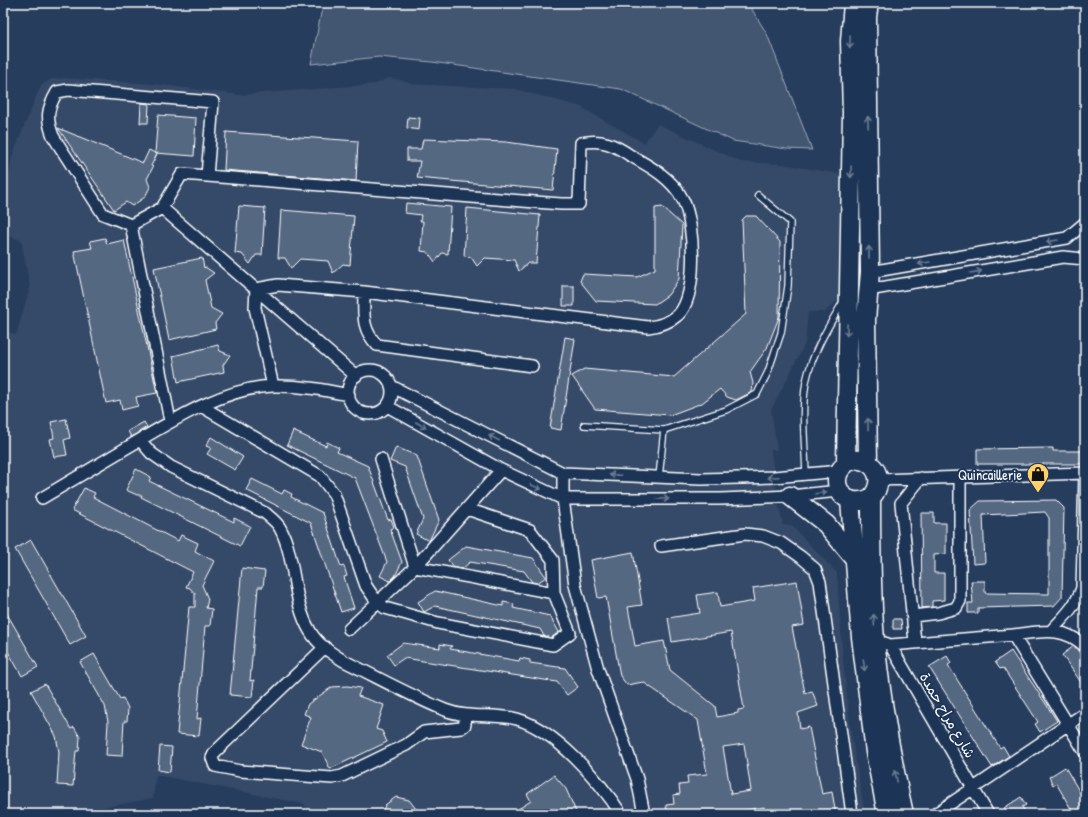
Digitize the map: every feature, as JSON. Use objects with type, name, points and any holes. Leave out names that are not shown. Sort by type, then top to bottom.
[{"type":"main road","points":[[853,3],[850,41],[852,113],[843,467],[837,477],[845,496],[855,559],[861,637],[874,752],[888,814]]},
{"type":"main road","points":[[868,463],[866,320],[869,281],[867,17],[869,3]]},
{"type":"main road","points":[[843,467],[857,460],[868,463],[877,473],[879,480],[878,486],[871,498],[872,595],[883,643],[890,748],[904,814]]},
{"type":"main road","points":[[790,496],[826,524],[855,559]]},
{"type":"main road","points":[[845,496],[857,502],[871,498]]},
{"type":"street","points":[[131,225],[103,214],[53,136],[48,123],[49,105],[57,92],[68,90],[213,102],[207,176]]},
{"type":"street","points":[[131,225],[162,208],[182,174],[561,204],[579,204],[581,143],[592,140],[612,144],[651,167],[673,184],[684,201],[691,224],[691,276],[686,303],[678,315],[661,326],[648,327],[364,292],[278,285],[256,288]]},
{"type":"street","points":[[162,208],[356,376]]},
{"type":"street","points":[[869,281],[1067,238],[1085,223]]},
{"type":"street","points":[[131,225],[170,421]]},
{"type":"street","points":[[869,281],[1063,257],[1085,259]]},
{"type":"street","points":[[256,288],[255,308],[273,386]]},
{"type":"street","points":[[364,292],[364,323],[369,336],[377,346],[532,366]]},
{"type":"street","points":[[376,371],[383,374],[391,386],[392,393],[387,406],[375,414],[361,412],[351,402],[348,395],[349,388],[356,376],[362,372],[376,371]]},
{"type":"street","points":[[42,498],[170,421],[202,406],[237,394],[273,386],[315,388],[348,395]]},
{"type":"street","points":[[391,386],[563,473],[701,479],[774,477],[806,474],[843,467]]},
{"type":"street","points":[[202,406],[320,476],[334,494],[366,586],[377,602],[385,608],[401,614],[553,645],[570,633],[554,593],[553,560],[530,530],[467,509]]},
{"type":"street","points":[[387,406],[501,470],[563,499],[721,500],[790,496],[845,496]]},
{"type":"street","points":[[140,440],[151,453],[171,468],[265,513],[275,521],[285,540],[301,609],[309,630],[325,647],[344,661],[446,710],[465,715],[478,714],[517,719],[540,729],[556,740],[568,751],[603,790],[621,814]]},
{"type":"street","points":[[381,458],[415,567]]},
{"type":"street","points":[[349,629],[415,567],[501,470]]},
{"type":"street","points":[[563,473],[563,499],[575,585],[598,669],[637,779],[644,814]]},
{"type":"street","points":[[879,480],[1085,473],[1082,588],[1078,599],[1072,608],[1051,631]]},
{"type":"street","points":[[913,616],[938,613],[956,608],[960,601],[960,477]]},
{"type":"street","points":[[915,642],[901,503],[921,478]]},
{"type":"street","points":[[661,546],[745,534],[763,536],[781,543],[815,570],[820,582],[852,814]]},
{"type":"street","points":[[415,567],[554,593]]},
{"type":"street","points":[[883,643],[1013,635],[1051,631],[1063,632],[1075,637],[1085,646]]},
{"type":"street","points":[[1013,635],[1085,752]]},
{"type":"street","name":"شارع مراح حمدة","points":[[883,643],[988,814]]},
{"type":"street","points":[[325,647],[215,752],[212,758],[215,766],[240,771],[332,778],[342,776],[406,745],[424,732],[460,728],[465,725],[465,715]]},
{"type":"street","points":[[935,814],[1085,713]]},
{"type":"lane","points":[[584,425],[664,430],[726,410],[757,394],[768,372],[782,333],[788,286],[790,222],[758,195]]},
{"type":"lane","points":[[806,474],[804,402],[806,381],[814,356],[823,336],[848,293]]},
{"type":"lane","points":[[659,477],[664,430]]},
{"type":"shaded area","points":[[326,3],[748,3],[767,34],[812,150],[787,149],[733,141],[621,89],[432,62],[379,57],[311,64],[321,13]]},
{"type":"shaded area","points":[[63,78],[154,84],[241,95],[376,84],[388,78],[397,79],[412,84],[515,89],[579,106],[644,143],[658,124],[741,162],[782,164],[840,174],[839,299],[825,312],[808,312],[805,344],[771,410],[777,450],[771,450],[777,497],[783,525],[791,525],[837,573],[843,661],[851,733],[865,814],[310,814],[304,804],[156,775],[153,798],[70,814],[3,814],[3,329],[16,335],[30,287],[21,240],[3,235],[3,206],[12,157],[37,94],[43,84],[52,79]]},
{"type":"building","points":[[141,103],[149,104],[148,123],[140,123]]},
{"type":"building","points":[[158,115],[196,118],[194,156],[155,153]]},
{"type":"building","points":[[408,117],[420,118],[419,130],[407,128]]},
{"type":"building","points":[[58,128],[143,163],[149,150],[157,154],[147,179],[150,187],[145,197],[132,206],[126,202],[114,210]]},
{"type":"building","points":[[226,132],[358,141],[356,181],[224,170]]},
{"type":"building","points":[[423,139],[506,142],[557,149],[553,190],[417,178],[420,161],[407,161],[407,149],[421,149]]},
{"type":"building","points":[[406,203],[451,207],[448,254],[442,253],[435,262],[428,252],[421,251],[423,221],[420,221],[421,215],[405,213]]},
{"type":"building","points":[[239,206],[265,208],[262,255],[256,255],[250,264],[242,254],[235,253]]},
{"type":"building","points":[[662,207],[682,225],[679,279],[668,295],[655,304],[596,301],[580,281],[583,274],[637,277],[655,269],[655,208]]},
{"type":"building","points":[[467,208],[540,215],[536,263],[528,263],[519,271],[514,260],[485,258],[477,266],[471,257],[464,256]]},
{"type":"building","points":[[281,210],[354,216],[350,265],[343,264],[333,273],[328,261],[300,259],[291,268],[285,258],[278,258]]},
{"type":"building","points":[[746,216],[756,216],[780,242],[779,317],[767,348],[750,372],[753,383],[752,392],[736,400],[727,397],[720,389],[702,403],[670,415],[595,409],[572,376],[584,369],[674,377],[746,314],[742,220]]},
{"type":"building","points":[[105,238],[107,244],[124,240],[157,393],[136,397],[138,406],[122,410],[120,400],[106,403],[74,251],[92,248],[90,241]]},
{"type":"building","points":[[202,258],[204,268],[205,267],[214,273],[205,280],[211,308],[222,314],[215,323],[216,329],[169,340],[154,268]]},
{"type":"building","points":[[563,286],[574,286],[574,306],[563,306]]},
{"type":"building","points":[[565,337],[575,339],[561,430],[550,428]]},
{"type":"building","points":[[218,345],[220,351],[230,355],[223,365],[224,372],[178,382],[173,356]]},
{"type":"building","points":[[66,419],[70,438],[64,440],[67,455],[54,457],[50,439],[54,438],[51,422]]},
{"type":"building","points":[[144,422],[147,427],[131,437],[128,431]]},
{"type":"building","points":[[293,431],[326,446],[327,442],[339,448],[337,452],[368,466],[388,520],[391,519],[394,527],[390,529],[402,562],[395,576],[390,581],[380,576],[387,562],[355,478],[287,445]]},
{"type":"building","points":[[211,437],[243,457],[235,470],[207,454],[211,448],[206,446]]},
{"type":"building","points":[[396,447],[417,456],[439,520],[429,541],[416,534],[423,519],[405,467],[390,461]]},
{"type":"building","points":[[1053,448],[1053,451],[1085,451],[1085,464],[977,464],[977,449]]},
{"type":"building","points":[[136,469],[151,477],[149,481],[234,522],[234,518],[250,526],[240,546],[141,497],[142,495],[137,495],[126,490]]},
{"type":"building","points":[[252,479],[282,494],[284,490],[292,494],[291,497],[323,513],[341,567],[344,566],[347,576],[344,577],[354,608],[341,612],[311,523],[246,490]]},
{"type":"building","points":[[84,488],[95,493],[93,497],[178,541],[181,535],[198,543],[195,551],[214,561],[202,585],[208,599],[206,608],[212,609],[210,626],[205,626],[197,719],[201,718],[199,736],[177,734],[189,607],[195,607],[195,594],[190,588],[186,587],[193,572],[72,510]]},
{"type":"building","points":[[1056,500],[1064,508],[1062,597],[1054,606],[978,608],[978,613],[968,613],[968,603],[973,603],[971,581],[985,581],[985,593],[1049,594],[1049,518],[1045,512],[983,515],[985,563],[973,564],[970,510],[980,501]]},
{"type":"building","points":[[921,513],[934,513],[934,523],[946,523],[946,554],[934,555],[934,573],[944,573],[944,600],[932,601],[932,607],[922,608]]},
{"type":"building","points":[[31,540],[86,636],[70,645],[15,549]]},
{"type":"building","points":[[466,546],[533,558],[546,577],[537,583],[532,582],[524,571],[470,562],[462,569],[453,567],[448,560]]},
{"type":"building","points":[[633,552],[642,605],[628,607],[635,646],[664,641],[670,670],[715,706],[717,717],[738,713],[738,710],[744,709],[731,632],[672,642],[668,618],[700,613],[697,595],[718,592],[720,607],[755,601],[753,588],[797,581],[804,625],[792,627],[805,693],[812,691],[818,706],[798,713],[800,729],[809,727],[822,794],[832,792],[836,814],[765,814],[764,807],[741,811],[741,814],[667,814],[666,805],[674,804],[673,795],[680,794],[679,785],[688,784],[687,776],[707,774],[698,720],[643,682],[627,685],[620,676],[606,597],[598,598],[591,560]],"holes":[[[744,744],[751,791],[731,794],[723,747]]]},
{"type":"building","points":[[242,568],[265,571],[263,587],[258,587],[250,681],[254,680],[252,697],[230,695]]},
{"type":"building","points":[[435,591],[503,606],[503,602],[514,604],[513,608],[550,616],[559,632],[551,638],[544,636],[540,629],[435,606],[424,612],[418,602]]},
{"type":"building","points":[[3,607],[38,667],[22,676],[3,643]]},
{"type":"building","points":[[893,619],[901,619],[902,629],[893,629]]},
{"type":"building","points":[[403,643],[440,648],[440,644],[452,646],[450,649],[519,661],[520,658],[530,660],[530,663],[565,668],[578,687],[567,695],[557,682],[404,658],[394,665],[387,655]]},
{"type":"building","points":[[1074,646],[1085,659],[1085,688],[1062,655]]},
{"type":"building","points":[[1011,651],[1057,721],[1040,732],[1035,724],[1038,722],[1003,668],[1000,669],[995,662]]},
{"type":"building","points":[[94,654],[120,699],[123,698],[128,708],[127,721],[124,721],[122,756],[106,755],[108,722],[105,706],[80,662]]},
{"type":"building","points":[[947,656],[951,663],[948,665],[1000,748],[1003,746],[1009,756],[992,767],[929,667]]},
{"type":"building","points":[[45,684],[71,729],[74,727],[80,737],[79,751],[76,751],[73,786],[57,785],[59,752],[56,736],[31,691]]},
{"type":"building","points":[[347,686],[361,688],[358,696],[384,705],[376,729],[382,731],[387,742],[330,769],[322,752],[301,744],[311,717],[304,714],[308,704],[332,687]]},
{"type":"building","points":[[160,746],[172,747],[170,772],[158,770]]},
{"type":"building","points":[[1065,767],[1085,801],[1085,814],[1074,814],[1056,783],[1053,785],[1049,777]]},
{"type":"building","points":[[554,775],[566,789],[577,814],[510,814],[531,801],[527,794]]},
{"type":"building","points":[[396,797],[409,800],[420,814],[382,814],[385,805]]},
{"type":"building","points":[[1021,797],[1026,805],[1022,807],[1027,814],[1008,814],[1004,808]]},
{"type":"place","name":"Quincaillerie","points":[[1038,494]]}]
